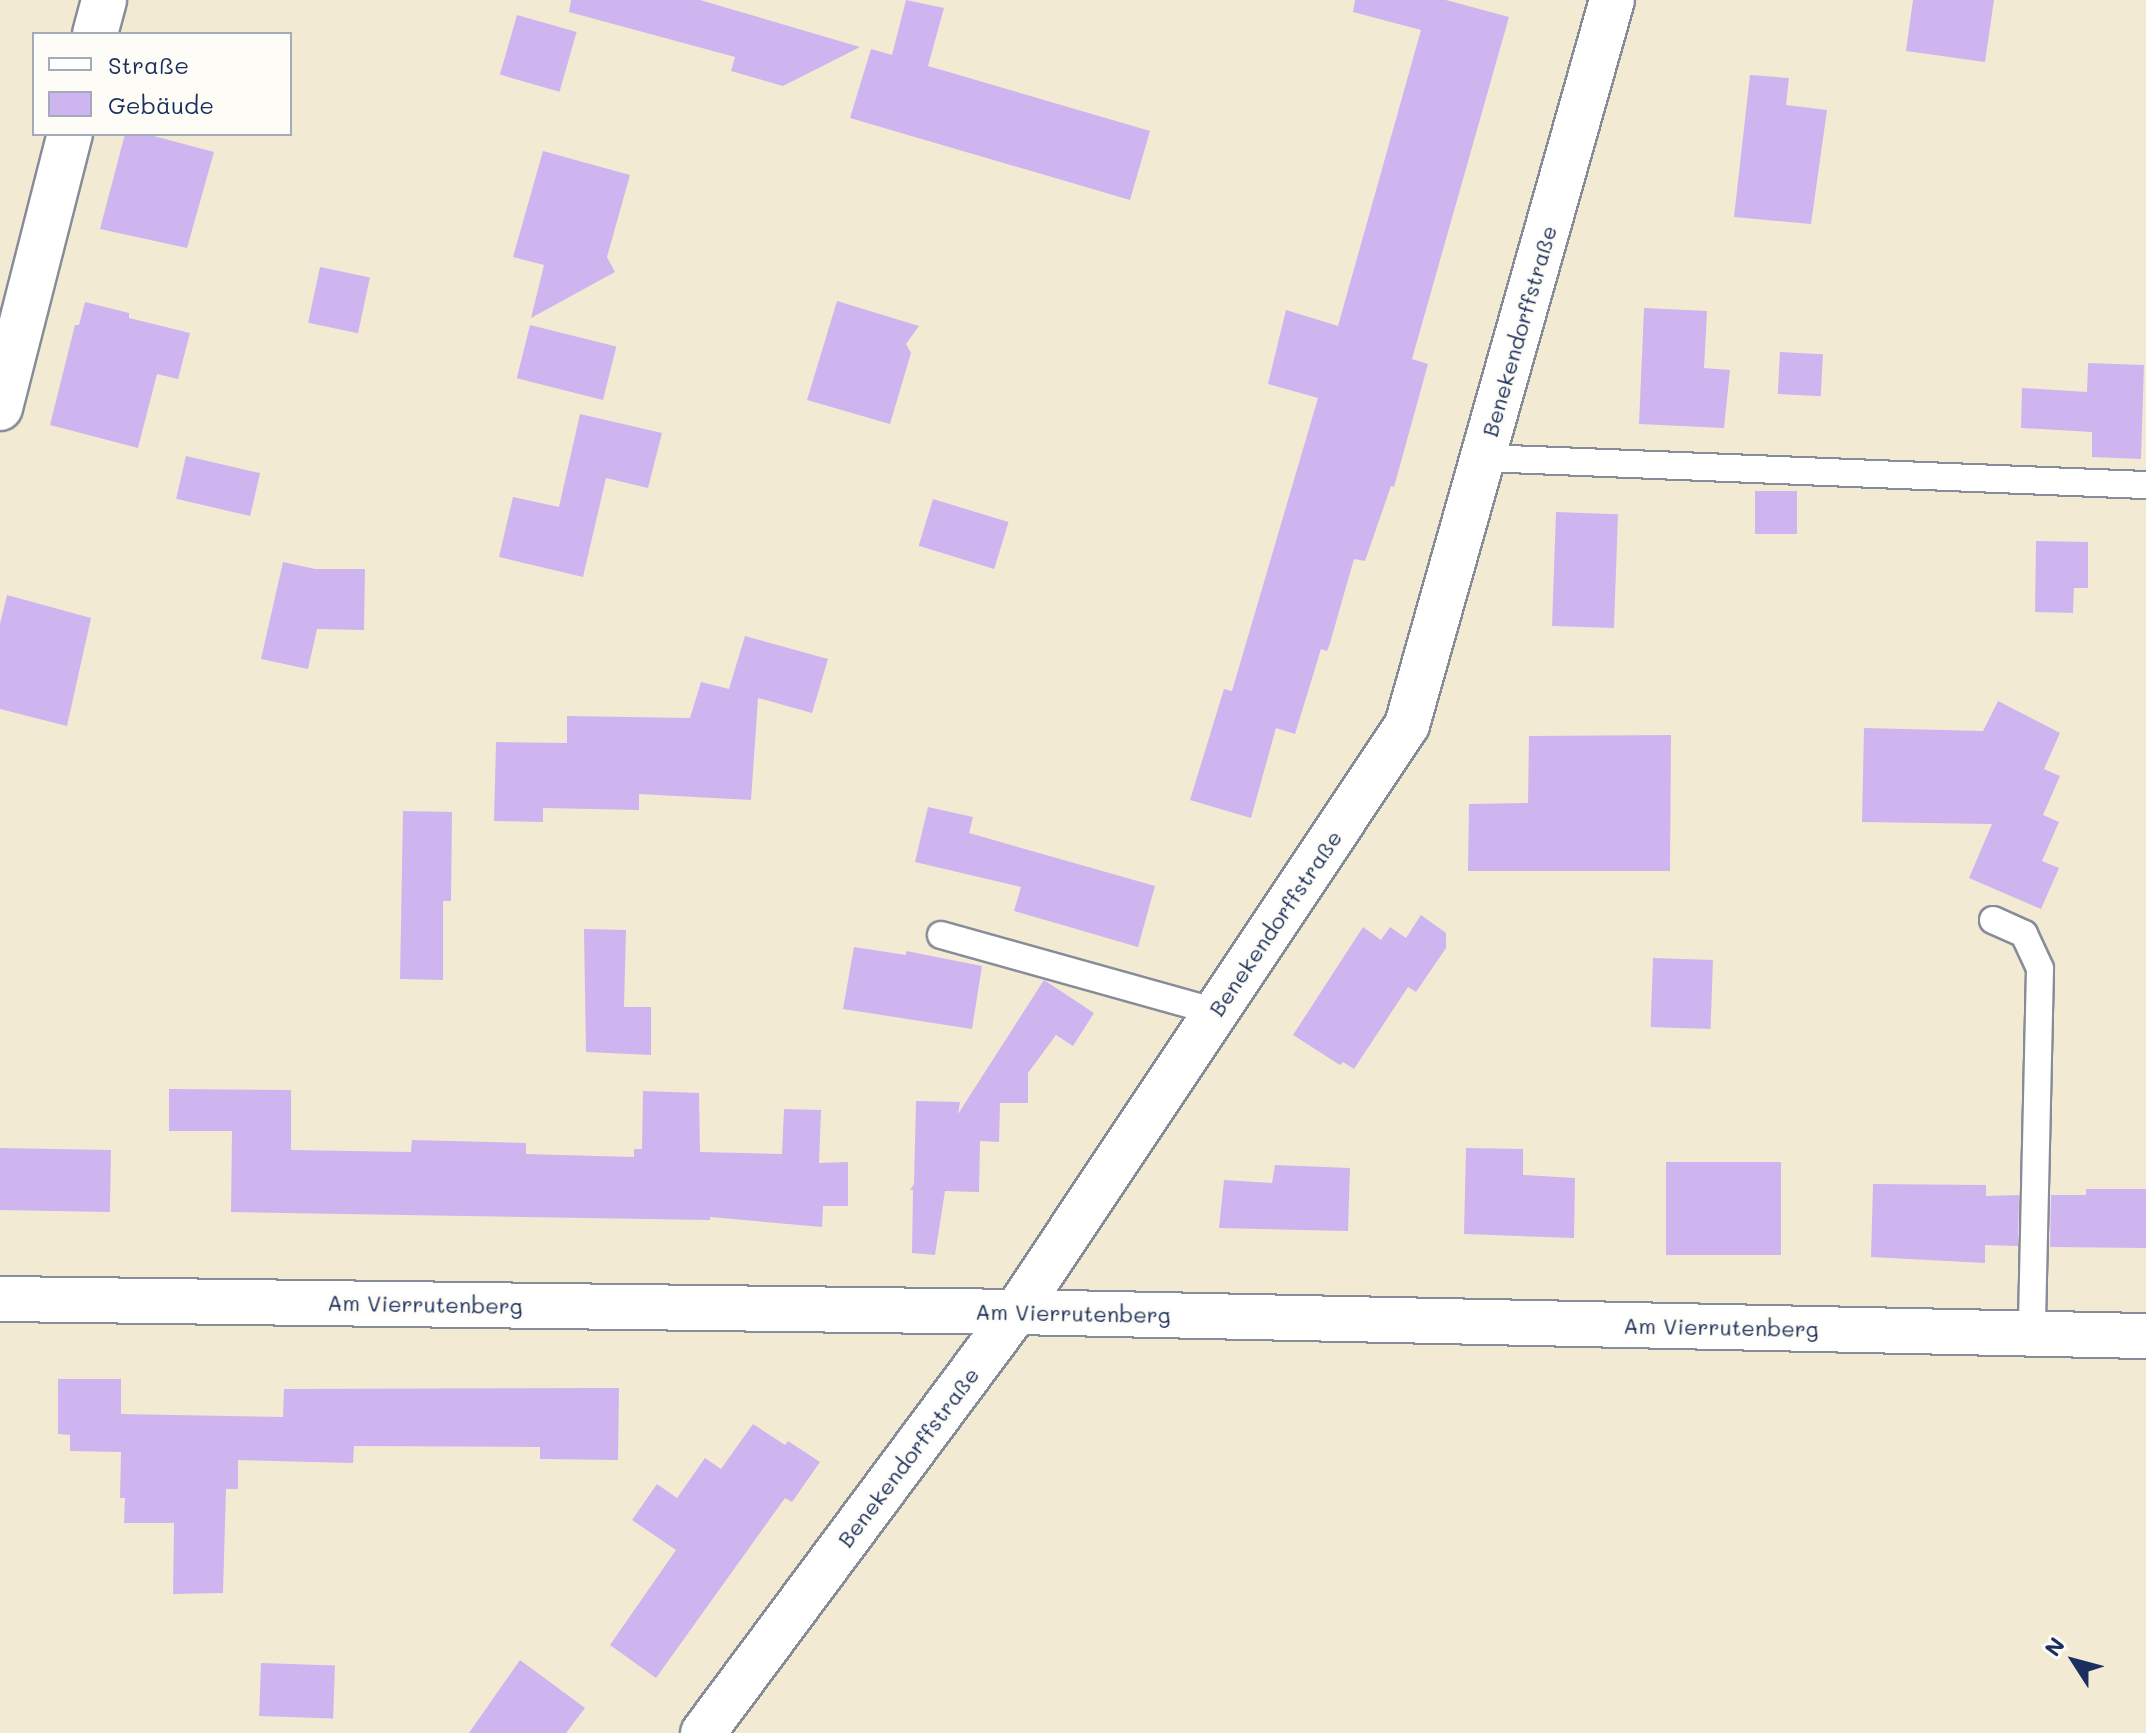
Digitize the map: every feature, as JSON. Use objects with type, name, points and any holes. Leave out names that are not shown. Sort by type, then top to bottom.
[{"type":"street","points":[[96,32],[104,0]]},
{"type":"street","name":"Benekendorffstraße","points":[[703,1733],[1016,1312],[1407,725],[1612,0]]},
{"type":"street","points":[[0,408],[69,136]]},
{"type":"street","name":"Am Vierrutenberg","points":[[0,1299],[1016,1312],[2146,1336]]},
{"type":"lane","points":[[1484,458],[2146,485]]},
{"type":"lane","points":[[1993,920],[2024,934],[2040,969],[2032,1333]]},
{"type":"lane","points":[[941,935],[1216,1012]]},
{"type":"building","points":[[571,0],[700,0],[860,47],[783,86],[731,71],[735,57],[569,12]]},
{"type":"building","points":[[906,0],[944,8],[928,66],[1150,131],[1130,200],[850,118],[871,49],[892,55]]},
{"type":"building","points":[[1355,0],[1446,0],[1509,17],[1412,359],[1428,364],[1394,487],[1391,486],[1365,561],[1354,559],[1330,643],[1327,651],[1321,649],[1295,734],[1276,728],[1251,818],[1190,800],[1224,689],[1232,691],[1318,398],[1268,384],[1286,310],[1338,326],[1421,30],[1353,12]]},
{"type":"building","points":[[1913,0],[1994,0],[1985,62],[1906,51]]},
{"type":"building","points":[[517,15],[577,32],[560,92],[500,75]]},
{"type":"building","points":[[1750,75],[1789,78],[1786,105],[1827,110],[1811,224],[1734,217]]},
{"type":"building","points":[[124,136],[154,136],[214,152],[187,248],[100,229]]},
{"type":"building","points":[[543,151],[630,175],[607,257],[615,272],[531,318],[544,265],[513,257]]},
{"type":"building","points":[[320,267],[370,278],[358,333],[308,323]]},
{"type":"building","points":[[837,301],[919,326],[906,344],[911,353],[890,424],[807,400]]},
{"type":"building","points":[[85,302],[129,313],[129,318],[190,333],[178,379],[157,374],[138,448],[50,425],[75,325],[79,325]]},
{"type":"building","points":[[1644,308],[1707,311],[1704,368],[1730,370],[1724,428],[1639,424]]},
{"type":"building","points":[[530,325],[616,347],[603,400],[517,378]]},
{"type":"building","points":[[1780,352],[1823,354],[1821,396],[1778,394]]},
{"type":"building","points":[[2088,363],[2144,365],[2141,459],[2092,457],[2092,432],[2021,428],[2022,388],[2087,392]]},
{"type":"building","points":[[580,414],[662,433],[648,488],[606,478],[583,577],[499,557],[513,497],[559,507]]},
{"type":"building","points":[[186,456],[260,473],[250,516],[176,499]]},
{"type":"building","points":[[1755,491],[1797,491],[1797,534],[1755,534]]},
{"type":"building","points":[[933,499],[1009,522],[994,569],[919,546]]},
{"type":"building","points":[[1556,512],[1618,514],[1614,628],[1552,626]]},
{"type":"building","points":[[2036,541],[2088,542],[2088,588],[2074,588],[2073,613],[2035,612]]},
{"type":"building","points":[[283,562],[315,569],[365,569],[364,630],[317,629],[308,669],[261,659]]},
{"type":"building","points":[[7,595],[91,618],[67,726],[0,709],[0,624]]},
{"type":"building","points":[[745,636],[828,659],[812,713],[758,698],[751,800],[639,794],[639,810],[543,808],[543,822],[494,821],[496,742],[567,743],[567,716],[690,718],[701,682],[729,689]]},
{"type":"building","points":[[1998,701],[2060,733],[2044,769],[2060,776],[2043,815],[2059,822],[2042,861],[2059,868],[2041,909],[1969,878],[1992,824],[1862,822],[1864,728],[1983,731]]},
{"type":"building","points":[[1671,735],[1670,871],[1468,871],[1469,804],[1528,803],[1529,736]]},
{"type":"building","points":[[928,807],[973,817],[969,833],[1155,886],[1138,947],[1014,911],[1021,887],[915,862]]},
{"type":"building","points":[[403,811],[452,812],[451,901],[443,901],[443,980],[400,979]]},
{"type":"building","points":[[1421,915],[1446,933],[1446,948],[1416,992],[1408,987],[1354,1069],[1343,1062],[1340,1065],[1293,1035],[1363,927],[1381,940],[1390,927],[1406,938]]},
{"type":"building","points":[[584,929],[626,930],[624,1007],[651,1007],[651,1055],[586,1052]]},
{"type":"building","points":[[854,947],[906,955],[906,951],[982,966],[972,1029],[843,1009]]},
{"type":"building","points":[[1653,958],[1713,960],[1711,1029],[1651,1027]]},
{"type":"building","points":[[1044,980],[1094,1013],[1073,1046],[1056,1035],[1028,1073],[1028,1103],[1000,1103],[999,1142],[980,1141],[979,1192],[945,1191],[935,1255],[912,1253],[913,1190],[910,1190],[914,1184],[916,1101],[960,1102],[958,1114]]},
{"type":"building","points":[[169,1089],[291,1090],[291,1150],[411,1152],[412,1140],[526,1143],[526,1154],[634,1157],[634,1149],[642,1149],[643,1091],[699,1093],[700,1152],[782,1154],[784,1109],[821,1110],[819,1163],[848,1162],[848,1206],[823,1206],[822,1227],[710,1217],[710,1220],[231,1212],[232,1131],[169,1131]]},
{"type":"building","points":[[0,1148],[111,1150],[110,1212],[0,1210]]},
{"type":"building","points":[[1466,1148],[1523,1149],[1523,1175],[1575,1178],[1574,1238],[1464,1234]]},
{"type":"building","points":[[1666,1162],[1781,1162],[1781,1255],[1666,1255]]},
{"type":"building","points":[[1275,1165],[1350,1168],[1348,1231],[1219,1228],[1224,1180],[1272,1183]]},
{"type":"building","points":[[1873,1184],[1986,1185],[1986,1196],[2019,1195],[2018,1246],[1985,1245],[1985,1263],[1871,1257]]},
{"type":"building","points":[[2086,1189],[2146,1189],[2146,1248],[2050,1247],[2051,1195],[2086,1195]]},
{"type":"building","points":[[58,1379],[121,1379],[121,1414],[283,1417],[284,1389],[619,1388],[618,1460],[540,1459],[540,1447],[354,1446],[353,1463],[238,1460],[238,1489],[226,1489],[223,1593],[173,1594],[174,1523],[124,1523],[125,1498],[120,1498],[121,1452],[70,1451],[70,1435],[58,1434]]},
{"type":"building","points":[[753,1424],[785,1445],[788,1441],[820,1462],[792,1502],[785,1498],[656,1678],[610,1645],[676,1550],[632,1520],[657,1484],[677,1498],[705,1458],[721,1469]]},
{"type":"building","points":[[520,1660],[585,1708],[566,1733],[469,1733]]},
{"type":"building","points":[[261,1663],[335,1666],[333,1719],[259,1716]]}]
